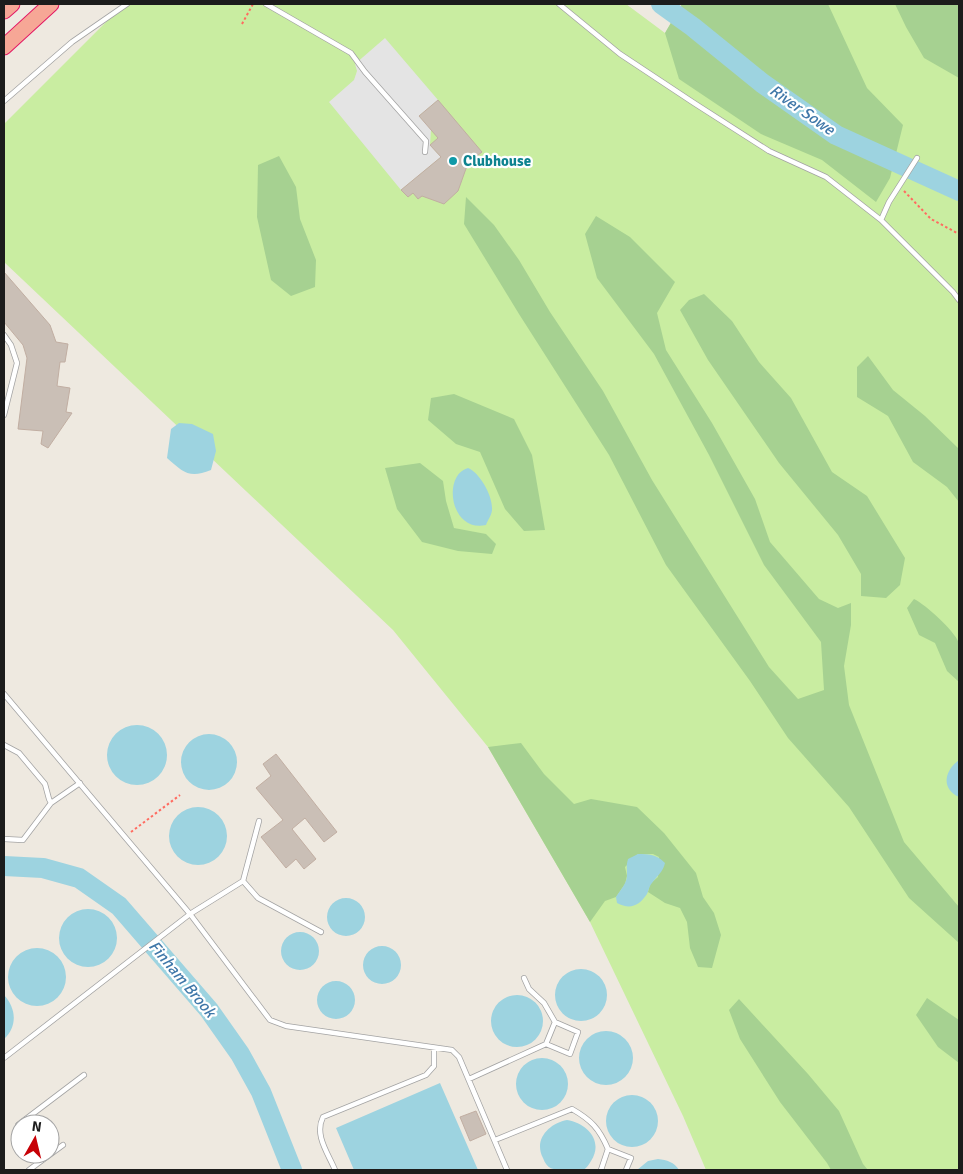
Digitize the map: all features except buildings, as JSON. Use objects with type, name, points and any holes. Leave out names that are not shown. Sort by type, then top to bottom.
[{"type":"highway","points":[[4,11],[12,4]]},
{"type":"highway","points":[[4,47],[52,4]]},
{"type":"lane","points":[[4,100],[72,42],[127,4]]},
{"type":"lane","points":[[266,4],[351,52],[365,72],[426,141],[425,152]]},
{"type":"lane","points":[[559,4],[620,54],[769,151],[826,176],[881,220],[959,300]]},
{"type":"lane","points":[[881,220],[889,202],[918,158]]},
{"type":"lane","points":[[4,335],[17,363],[4,415]]},
{"type":"lane","points":[[4,694],[190,914],[270,1020],[286,1026],[452,1050],[460,1057],[507,1169],[500,1170]]},
{"type":"lane","points":[[4,745],[19,753],[45,784],[51,803]]},
{"type":"lane","points":[[4,839],[23,840],[51,803],[80,783]]},
{"type":"lane","points":[[4,1058],[190,914],[243,881],[260,822]]},
{"type":"lane","points":[[243,881],[258,898],[320,932]]},
{"type":"lane","points":[[524,978],[528,990],[544,1003],[555,1022],[578,1032],[570,1054],[546,1044]]},
{"type":"lane","points":[[469,1079],[546,1044],[555,1022]]},
{"type":"lane","points":[[335,1170],[320,1136],[318,1125],[323,1117],[426,1075],[434,1066],[434,1048]]},
{"type":"lane","points":[[34,1114],[84,1075]]},
{"type":"lane","points":[[495,1140],[572,1108],[594,1123],[603,1137],[608,1149],[600,1170]]},
{"type":"lane","points":[[608,1149],[631,1158],[626,1170]]},
{"type":"lane","points":[[29,1170],[37,1164]]},
{"type":"path","points":[[242,24],[253,4]]},
{"type":"path","points":[[903,181],[904,191],[931,220],[959,234]]},
{"type":"path","points":[[125,837],[180,795]]},
{"type":"green space","points":[[124,4],[626,4],[665,33],[682,4],[959,4],[959,1170],[706,1170],[683,1116],[590,922],[488,747],[393,630],[4,262],[4,124]]},
{"type":"green space","points":[[682,4],[828,4],[867,88],[903,125],[890,178],[876,202],[822,160],[761,134],[679,79],[665,33]]},
{"type":"green space","points":[[895,4],[959,4],[959,78],[924,58]]},
{"type":"green space","points":[[279,156],[296,187],[300,219],[316,260],[315,287],[291,296],[271,280],[257,217],[258,165]]},
{"type":"green space","points":[[466,197],[494,225],[519,260],[550,312],[603,391],[652,480],[769,667],[798,699],[824,690],[821,642],[764,565],[709,455],[654,354],[597,278],[585,234],[596,216],[630,237],[675,282],[657,313],[666,350],[712,423],[755,499],[770,542],[819,599],[838,608],[851,603],[851,625],[844,666],[849,705],[904,842],[959,907],[959,943],[909,898],[849,807],[788,738],[750,681],[666,565],[609,455],[464,224]]},
{"type":"green space","points":[[704,294],[732,321],[759,362],[791,398],[832,472],[867,496],[905,558],[900,585],[886,598],[861,596],[861,574],[838,535],[779,463],[708,360],[680,310],[689,300]]},
{"type":"green space","points":[[868,356],[893,390],[925,416],[959,449],[959,502],[947,487],[913,462],[888,416],[857,397],[857,367]]},
{"type":"green space","points":[[454,394],[514,419],[532,455],[545,530],[524,531],[505,509],[480,452],[456,444],[428,420],[431,398]]},
{"type":"green space","points":[[420,463],[443,481],[446,501],[454,528],[486,534],[496,544],[492,554],[458,551],[422,542],[397,509],[385,468]]},
{"type":"green space","points":[[914,599],[939,618],[952,631],[959,643],[959,682],[947,671],[935,643],[919,635],[907,608]]},
{"type":"green space","points":[[521,743],[544,774],[574,804],[591,799],[637,807],[664,833],[696,873],[703,897],[714,913],[721,935],[712,968],[698,967],[690,948],[687,922],[680,908],[665,903],[648,892],[650,884],[658,877],[659,857],[653,854],[638,854],[625,867],[627,876],[625,884],[616,897],[605,901],[590,922],[488,747]]},
{"type":"green space","points":[[927,998],[959,1020],[959,1063],[938,1047],[916,1015]]},
{"type":"green space","points":[[739,999],[808,1074],[839,1111],[863,1164],[868,1170],[831,1170],[780,1102],[740,1039],[729,1010]]},
{"type":"shaded area","points":[[385,38],[438,100],[419,116],[431,129],[430,145],[441,157],[401,190],[329,102],[354,80],[357,71],[355,64]]},
{"type":"water","points":[[179,423],[192,424],[213,434],[216,451],[211,470],[197,474],[187,473],[167,458],[171,429]]},
{"type":"water","points":[[468,468],[481,480],[492,504],[492,512],[486,525],[474,525],[464,520],[454,502],[453,491],[455,481],[460,473]]},
{"type":"water","points":[[137,725],[153,730],[158,734],[162,739],[167,755],[162,771],[158,776],[153,780],[137,785],[121,780],[116,776],[112,771],[107,755],[112,739],[116,734],[121,730]]},
{"type":"water","points":[[203,734],[215,734],[225,738],[233,746],[237,762],[233,778],[225,786],[215,790],[203,790],[193,786],[185,778],[181,768],[181,756],[185,746],[193,738]]},
{"type":"water","points":[[959,760],[959,797],[949,789],[947,780],[950,769]]},
{"type":"water","points":[[192,807],[204,807],[219,815],[227,830],[227,842],[219,857],[204,865],[192,865],[177,857],[169,842],[169,830],[177,815]]},
{"type":"water","points":[[638,854],[655,856],[665,863],[641,901],[634,906],[622,905],[617,903],[616,897],[626,881],[628,859]]},
{"type":"water","points":[[346,898],[360,903],[365,917],[360,931],[346,936],[332,931],[327,917],[332,903]]},
{"type":"water","points":[[82,909],[94,909],[104,913],[113,922],[117,944],[109,959],[94,967],[82,967],[72,963],[63,954],[59,944],[59,932],[63,922],[72,913]]},
{"type":"water","points":[[300,932],[314,937],[319,951],[314,965],[300,970],[286,965],[281,951],[286,937]]},
{"type":"water","points":[[382,946],[395,952],[401,965],[395,978],[382,984],[369,978],[363,965],[369,952]]},
{"type":"water","points":[[31,948],[43,948],[58,956],[66,971],[66,983],[58,998],[43,1006],[31,1006],[16,998],[8,983],[8,971],[16,956]]},
{"type":"water","points":[[581,969],[591,971],[599,977],[605,985],[607,995],[605,1005],[599,1013],[591,1019],[581,1021],[571,1019],[563,1013],[557,1005],[555,995],[557,985],[563,977],[571,971]]},
{"type":"water","points":[[336,981],[343,982],[349,987],[354,993],[354,1007],[349,1013],[343,1018],[336,1019],[329,1018],[323,1013],[318,1007],[317,1000],[318,993],[323,987],[329,982]]},
{"type":"water","points":[[4,995],[11,1006],[14,1017],[12,1028],[4,1039]]},
{"type":"water","points":[[512,995],[522,995],[536,1002],[543,1016],[543,1026],[536,1040],[522,1047],[512,1047],[502,1043],[495,1036],[491,1026],[491,1016],[495,1006],[502,999]]},
{"type":"water","points":[[606,1031],[616,1033],[625,1039],[631,1048],[633,1058],[631,1068],[625,1077],[616,1083],[606,1085],[596,1083],[587,1077],[581,1068],[579,1058],[581,1048],[587,1039],[596,1033]]},
{"type":"water","points":[[537,1058],[547,1058],[561,1065],[568,1079],[568,1089],[561,1103],[547,1110],[537,1110],[527,1106],[520,1099],[516,1089],[516,1079],[520,1069],[527,1062]]},
{"type":"water","points":[[440,1083],[478,1170],[354,1170],[336,1128]]},
{"type":"water","points":[[632,1095],[642,1097],[650,1103],[656,1111],[658,1121],[656,1131],[650,1139],[642,1145],[632,1147],[622,1145],[614,1139],[608,1131],[606,1121],[608,1111],[614,1103],[622,1097]]},
{"type":"water","points":[[567,1120],[587,1129],[594,1140],[595,1154],[589,1165],[583,1170],[557,1170],[551,1168],[546,1165],[540,1151],[542,1138],[549,1128]]},
{"type":"water","points":[[658,1159],[670,1162],[679,1170],[637,1170],[648,1161]]},
{"type":"waterway","name":"River Sowe","points":[[661,4],[693,27],[762,83],[836,135],[959,191]]},
{"type":"waterway","name":"Finham Brook","points":[[4,866],[43,868],[79,878],[119,906],[209,1010],[240,1054],[261,1092],[292,1170]]},
{"type":"place","name":"Clubhouse","points":[[453,161]]}]
